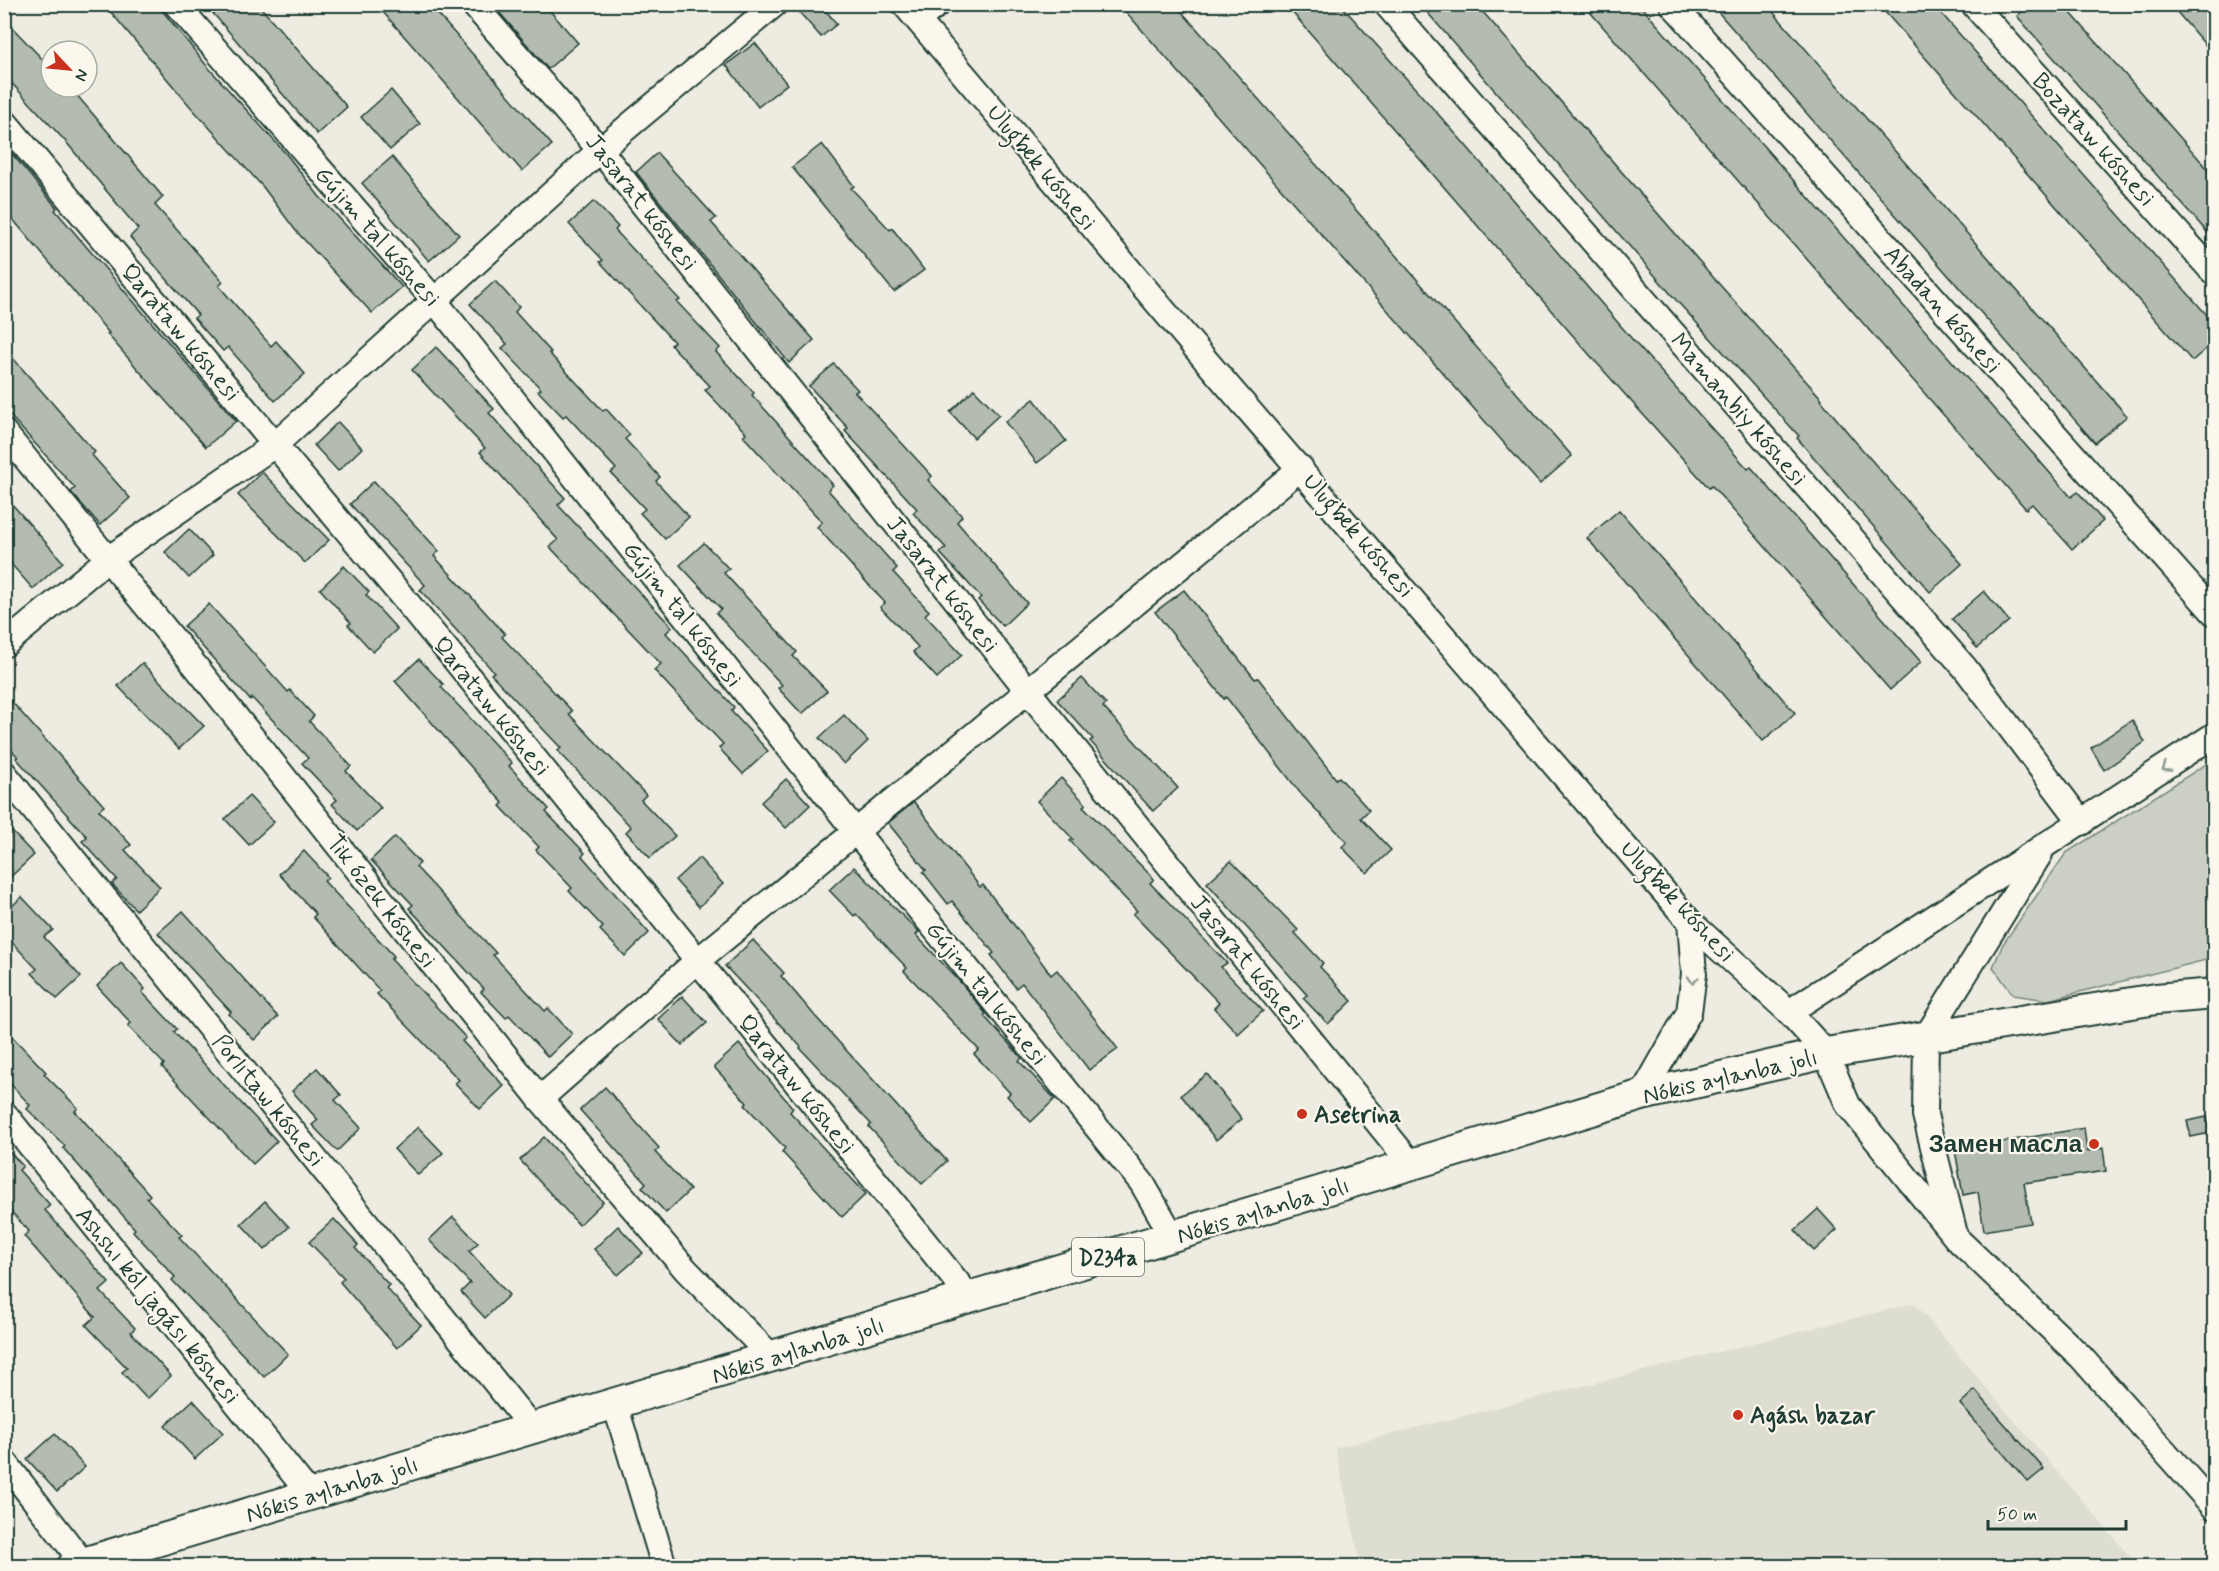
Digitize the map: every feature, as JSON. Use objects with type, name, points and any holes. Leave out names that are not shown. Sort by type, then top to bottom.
[{"type":"main road","points":[[2156,999],[2214,981]]},
{"type":"main road","points":[[2156,999],[2214,994]]},
{"type":"main road","name":"Nókis aylanba jolı","points":[[78,1565],[312,1497],[382,1472],[772,1358],[1642,1095],[1826,1053],[2156,999]]},
{"type":"street","name":"Gújim tal kóshesi","points":[[176,4],[435,301],[856,832],[1142,1184],[1173,1237]]},
{"type":"street","name":"Jasarat kóshesi","points":[[472,4],[600,150],[1028,691],[1412,1165]]},
{"type":"street","points":[[4,645],[108,559],[276,444],[600,150],[775,4]]},
{"type":"street","points":[[911,13],[938,4]]},
{"type":"street","name":"Mamanbiy kóshesi","points":[[1386,4],[1965,668],[2082,823]]},
{"type":"street","name":"Abadan kóshesi","points":[[1672,4],[2214,613]]},
{"type":"street","name":"Bozataw kóshesi","points":[[1973,4],[2214,273]]},
{"type":"street","name":"Uluǵbek kóshesi","points":[[911,13],[1209,364],[1690,922],[1789,1012],[1826,1053],[1848,1105],[1956,1238],[2081,1357],[2214,1507]]},
{"type":"street","name":"Qarataw kóshesi","points":[[4,121],[452,655],[970,1298]]},
{"type":"street","name":"Tik ózek kóshesi","points":[[4,432],[540,1099],[686,1270],[772,1358]]},
{"type":"street","points":[[540,1099],[697,961],[1301,468]]},
{"type":"street","points":[[1789,1012],[2214,735]]},
{"type":"street","name":"Porlıtaw kóshesi","points":[[4,773],[532,1428]]},
{"type":"street","points":[[1956,1238],[1924,1115],[1926,1037],[2045,847]]},
{"type":"street","points":[[1642,1095],[1689,1012],[1694,974],[1690,922]]},
{"type":"street","name":"Ashshı kól jaǵası kóshesi","points":[[4,1113],[312,1497]]},
{"type":"street","points":[[615,1404],[664,1566]]},
{"type":"street","points":[[4,1461],[78,1565]]},
{"type":"shaded area","points":[[2214,759],[2214,958],[2048,1000],[2013,995],[1993,967],[2003,944],[2066,853]]},
{"type":"shaded area","name":"Aǵash bazar","points":[[1914,1303],[2138,1566],[1361,1566],[1335,1448]]},
{"type":"building","points":[[104,4],[157,4],[207,66],[287,155],[319,196],[402,287],[372,313],[296,231],[263,187],[189,105]]},
{"type":"building","points":[[205,4],[258,4],[347,107],[317,134]]},
{"type":"building","points":[[376,4],[429,4],[552,145],[522,171]]},
{"type":"building","points":[[492,4],[544,4],[578,43],[548,69]]},
{"type":"building","points":[[810,4],[820,4],[837,24],[821,37],[800,13]]},
{"type":"building","points":[[1119,4],[1175,4],[1572,456],[1540,484]]},
{"type":"building","points":[[1285,4],[1340,4],[1462,141],[1638,346],[1748,469],[1751,467],[1921,662],[1890,690],[1712,486],[1709,488],[1595,361]]},
{"type":"building","points":[[1420,4],[1476,4],[1822,399],[1854,440],[1962,564],[1930,592],[1797,438],[1799,436],[1676,300]]},
{"type":"building","points":[[1583,4],[1639,4],[2071,497],[2078,492],[2103,521],[2072,549],[2032,504],[2026,509]]},
{"type":"building","points":[[1711,4],[1766,4],[2127,416],[2095,443]]},
{"type":"building","points":[[1878,4],[1933,4],[2214,323],[2214,342],[2192,361]]},
{"type":"building","points":[[2031,4],[2063,4],[2214,176],[2214,240],[2017,16]]},
{"type":"building","points":[[2170,4],[2214,4],[2214,55]]},
{"type":"building","points":[[4,19],[39,55],[39,99],[80,99],[163,197],[155,205],[223,282],[219,286],[271,346],[276,341],[305,374],[275,401],[228,347],[223,351],[194,318],[198,315],[130,237],[138,229],[66,142],[4,75]]},
{"type":"building","points":[[755,43],[787,84],[758,107],[726,65]]},
{"type":"building","points":[[391,90],[420,124],[390,150],[361,117]]},
{"type":"building","points":[[4,144],[57,208],[55,210],[236,421],[206,447],[107,334],[109,333],[4,209]]},
{"type":"building","points":[[822,144],[854,186],[851,188],[890,230],[892,228],[924,270],[894,292],[792,167]]},
{"type":"building","points":[[657,153],[716,218],[711,222],[814,340],[789,363],[636,172]]},
{"type":"building","points":[[392,157],[459,235],[429,261],[362,183]]},
{"type":"building","points":[[594,201],[618,227],[615,230],[680,300],[677,302],[720,348],[716,352],[754,393],[752,395],[833,485],[828,490],[897,568],[893,572],[929,611],[925,615],[962,655],[937,678],[913,652],[918,647],[880,607],[885,603],[817,527],[822,522],[743,436],[746,433],[705,390],[710,386],[671,345],[674,342],[600,262],[603,260],[569,224]]},
{"type":"building","points":[[495,281],[519,307],[515,312],[551,352],[549,353],[603,411],[606,409],[630,435],[625,439],[660,477],[656,481],[689,517],[665,539],[640,513],[645,509],[611,473],[616,469],[566,415],[563,417],[538,391],[541,389],[502,348],[507,344],[470,304]]},
{"type":"building","points":[[436,347],[494,409],[489,413],[565,498],[558,505],[672,627],[666,633],[734,707],[731,711],[768,751],[743,774],[719,748],[723,744],[654,670],[661,664],[550,547],[558,540],[480,452],[485,448],[412,370]]},
{"type":"building","points":[[4,348],[95,452],[92,455],[130,498],[100,525],[71,492],[75,488],[4,409]]},
{"type":"building","points":[[834,364],[858,390],[855,392],[932,476],[928,480],[962,516],[957,522],[1027,603],[1003,626],[978,600],[981,597],[940,553],[946,548],[913,513],[917,509],[845,431],[848,428],[809,386]]},
{"type":"building","points":[[974,389],[999,415],[974,438],[950,412]]},
{"type":"building","points":[[1034,399],[1066,441],[1037,463],[1005,422]]},
{"type":"building","points":[[338,422],[362,448],[338,471],[314,445]]},
{"type":"building","points":[[262,472],[329,540],[305,563],[238,495]]},
{"type":"building","points":[[374,481],[439,551],[434,556],[505,634],[502,637],[572,711],[569,714],[646,795],[641,800],[675,836],[650,858],[626,832],[631,827],[558,751],[561,748],[491,674],[494,672],[420,590],[425,585],[350,504]]},
{"type":"building","points":[[4,495],[63,562],[33,589],[4,556]]},
{"type":"building","points":[[1619,510],[1795,713],[1763,741],[1587,538]]},
{"type":"building","points":[[189,529],[213,555],[189,578],[165,552]]},
{"type":"building","points":[[704,543],[729,569],[724,573],[797,652],[793,656],[827,691],[802,714],[778,688],[782,685],[716,613],[721,609],[680,565]]},
{"type":"building","points":[[344,566],[369,592],[366,595],[397,629],[373,652],[348,625],[351,623],[320,589]]},
{"type":"building","points":[[1184,590],[1255,679],[1258,678],[1336,779],[1339,777],[1369,810],[1361,818],[1391,850],[1367,873],[1342,847],[1347,842],[1301,794],[1226,697],[1224,699],[1155,612]]},
{"type":"building","points":[[1984,591],[2009,621],[1977,648],[1952,619]]},
{"type":"building","points":[[209,604],[288,692],[290,690],[314,716],[309,721],[351,766],[346,771],[381,808],[357,831],[332,804],[337,800],[302,763],[308,758],[252,698],[250,700],[184,626]]},
{"type":"building","points":[[419,659],[444,685],[441,687],[512,763],[509,766],[549,809],[546,812],[585,853],[582,856],[649,933],[625,956],[600,930],[603,927],[569,891],[572,888],[536,850],[539,847],[500,806],[503,803],[395,681]]},
{"type":"building","points":[[142,663],[204,726],[179,749],[118,686]]},
{"type":"building","points":[[1082,678],[1106,704],[1103,707],[1178,788],[1153,811],[1090,741],[1093,739],[1057,700]]},
{"type":"building","points":[[4,693],[104,806],[99,810],[131,845],[125,850],[160,887],[136,910],[112,884],[117,879],[82,841],[87,837],[4,742]]},
{"type":"building","points":[[844,715],[868,741],[844,764],[819,738]]},
{"type":"building","points":[[2132,720],[2145,742],[2104,770],[2091,748]]},
{"type":"building","points":[[1061,778],[1086,804],[1083,806],[1154,879],[1150,883],[1227,963],[1221,967],[1263,1011],[1238,1034],[1214,1008],[1219,1003],[1133,914],[1137,911],[1070,841],[1073,839],[1037,801]]},
{"type":"building","points":[[786,779],[810,805],[786,828],[761,802]]},
{"type":"building","points":[[249,796],[274,822],[249,845],[225,819]]},
{"type":"building","points":[[914,802],[980,887],[983,885],[1051,975],[1057,970],[1118,1049],[1089,1070],[1022,983],[1016,988],[991,955],[994,953],[952,901],[948,904],[923,872],[926,870],[888,823]]},
{"type":"building","points":[[4,823],[34,855],[4,883]]},
{"type":"building","points":[[395,837],[420,863],[416,867],[496,953],[493,955],[545,1011],[548,1008],[572,1034],[548,1057],[509,1015],[506,1018],[481,992],[484,989],[409,908],[413,905],[371,860]]},
{"type":"building","points":[[304,851],[328,877],[324,881],[394,956],[391,959],[466,1038],[462,1041],[504,1086],[480,1109],[455,1083],[459,1080],[377,994],[380,991],[313,917],[316,914],[279,874]]},
{"type":"building","points":[[699,858],[723,884],[699,907],[675,880]]},
{"type":"building","points":[[1231,861],[1298,930],[1295,933],[1323,963],[1320,967],[1352,1001],[1328,1024],[1303,998],[1307,995],[1207,883]]},
{"type":"building","points":[[854,867],[919,932],[916,935],[962,984],[986,1014],[984,1016],[1022,1058],[1019,1061],[1055,1099],[1031,1122],[1007,1096],[1010,1093],[974,1054],[979,1050],[904,971],[907,968],[856,914],[854,916],[829,890]]},
{"type":"building","points":[[22,897],[53,930],[44,937],[81,977],[57,999],[32,973],[37,969],[4,934],[4,913]]},
{"type":"building","points":[[183,911],[278,1017],[254,1040],[158,933]]},
{"type":"building","points":[[753,940],[784,973],[781,976],[815,1016],[947,1161],[922,1184],[869,1127],[871,1124],[725,966]]},
{"type":"building","points":[[121,963],[145,989],[142,992],[177,1029],[174,1032],[277,1141],[253,1164],[162,1067],[164,1064],[128,1026],[131,1023],[97,986]]},
{"type":"building","points":[[682,996],[707,1023],[682,1045],[658,1019]]},
{"type":"building","points":[[4,1028],[46,1072],[44,1074],[78,1108],[75,1111],[150,1195],[147,1198],[182,1235],[179,1237],[288,1354],[264,1377],[172,1280],[175,1277],[63,1148],[65,1146],[27,1109],[30,1105],[4,1077]]},
{"type":"building","points":[[739,1044],[793,1108],[790,1112],[866,1194],[842,1217],[782,1152],[785,1148],[714,1067]]},
{"type":"building","points":[[317,1068],[341,1095],[335,1100],[361,1128],[337,1151],[312,1125],[318,1120],[292,1091]]},
{"type":"building","points":[[1207,1074],[1242,1119],[1216,1140],[1181,1095]]},
{"type":"building","points":[[605,1087],[659,1148],[655,1152],[690,1190],[666,1213],[642,1187],[646,1183],[580,1110]]},
{"type":"building","points":[[2207,1117],[2210,1133],[2191,1137],[2187,1121]]},
{"type":"building","points":[[418,1127],[443,1153],[418,1175],[394,1149]]},
{"type":"building","points":[[2084,1128],[2087,1151],[2103,1148],[2106,1171],[2024,1183],[2031,1223],[1984,1231],[1978,1192],[1963,1195],[1955,1150]]},
{"type":"building","points":[[544,1137],[603,1202],[579,1225],[520,1160]]},
{"type":"building","points":[[4,1146],[23,1166],[19,1170],[50,1205],[45,1210],[109,1283],[100,1291],[135,1328],[131,1332],[171,1376],[147,1399],[122,1372],[127,1368],[86,1325],[95,1317],[24,1236],[29,1231],[4,1204]]},
{"type":"building","points":[[265,1201],[289,1227],[265,1250],[241,1224]]},
{"type":"building","points":[[1818,1209],[1837,1230],[1814,1251],[1795,1230]]},
{"type":"building","points":[[453,1217],[478,1243],[469,1251],[509,1295],[485,1318],[461,1292],[470,1283],[429,1240]]},
{"type":"building","points":[[334,1219],[358,1245],[355,1248],[389,1285],[386,1288],[421,1325],[397,1348],[340,1282],[344,1278],[309,1242]]},
{"type":"building","points":[[618,1226],[643,1253],[618,1275],[594,1249]]},
{"type":"building","points":[[1975,1390],[2044,1469],[2028,1482],[1960,1404]]},
{"type":"building","points":[[193,1400],[223,1433],[195,1459],[165,1426]]},
{"type":"building","points":[[55,1434],[85,1467],[57,1492],[27,1459]]},
{"type":"place","name":"Asetrina","points":[[1302,1114]]},
{"type":"place","name":"Замен масла","points":[[2094,1144]]},
{"type":"place","name":"Aǵash bazar","points":[[1738,1415]]}]
